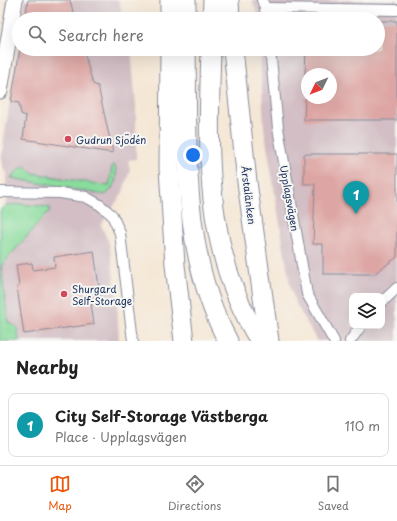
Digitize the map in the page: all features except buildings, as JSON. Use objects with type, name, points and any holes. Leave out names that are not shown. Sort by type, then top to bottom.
[{"type":"highway","points":[[170,0],[170,12]]},
{"type":"highway","points":[[186,0],[186,12]]},
{"type":"highway","points":[[212,12],[213,0]]},
{"type":"highway","points":[[229,0],[230,12]]},
{"type":"highway","points":[[170,56],[169,168],[175,265],[184,341]]},
{"type":"highway","points":[[186,56],[189,167],[193,226],[211,303],[228,341]]},
{"type":"highway","points":[[211,56],[208,127],[212,197],[217,231],[228,278],[256,334]]},
{"type":"highway","name":"Årstalänken","points":[[234,56],[246,182],[269,341]]},
{"type":"street","points":[[13,12],[15,0]]},
{"type":"street","points":[[264,4],[397,10]]},
{"type":"street","points":[[0,91],[12,18]]},
{"type":"street","name":"Upplagsvägen","points":[[271,56],[278,128],[307,294],[334,341]]},
{"type":"street","points":[[0,192],[60,193],[86,196],[112,215],[120,233],[134,341]]},
{"type":"street","points":[[385,299],[397,288]]},
{"type":"street","points":[[350,341],[359,329]]},
{"type":"shaded area","points":[[25,0],[119,0],[122,12],[23,12]]},
{"type":"shaded area","points":[[252,0],[397,0],[397,341],[317,341],[295,302],[290,284],[264,128],[260,56],[385,56],[385,12],[256,12]]},
{"type":"shaded area","points":[[16,56],[132,56],[136,106],[136,159],[128,160],[130,170],[123,192],[101,225],[109,243],[117,300],[119,341],[19,341],[17,327],[8,322],[1,266],[48,213],[49,207],[21,204],[6,205],[6,174],[1,161]]},
{"type":"green space","points":[[112,165],[115,166],[116,178],[113,186],[105,195],[11,178],[18,170],[25,166],[32,173],[109,186]]},
{"type":"green space","points":[[21,204],[49,207],[50,210],[1,266],[8,322],[17,327],[19,341],[0,341],[0,210],[6,205]]},
{"type":"place","name":"Gudrun Sjödén","points":[[68,139]]},
{"type":"place","name":"City Self-Storage Västberga","points":[[356,214]]},
{"type":"place","name":"Shurgard Self-Storage","points":[[64,294]]}]
